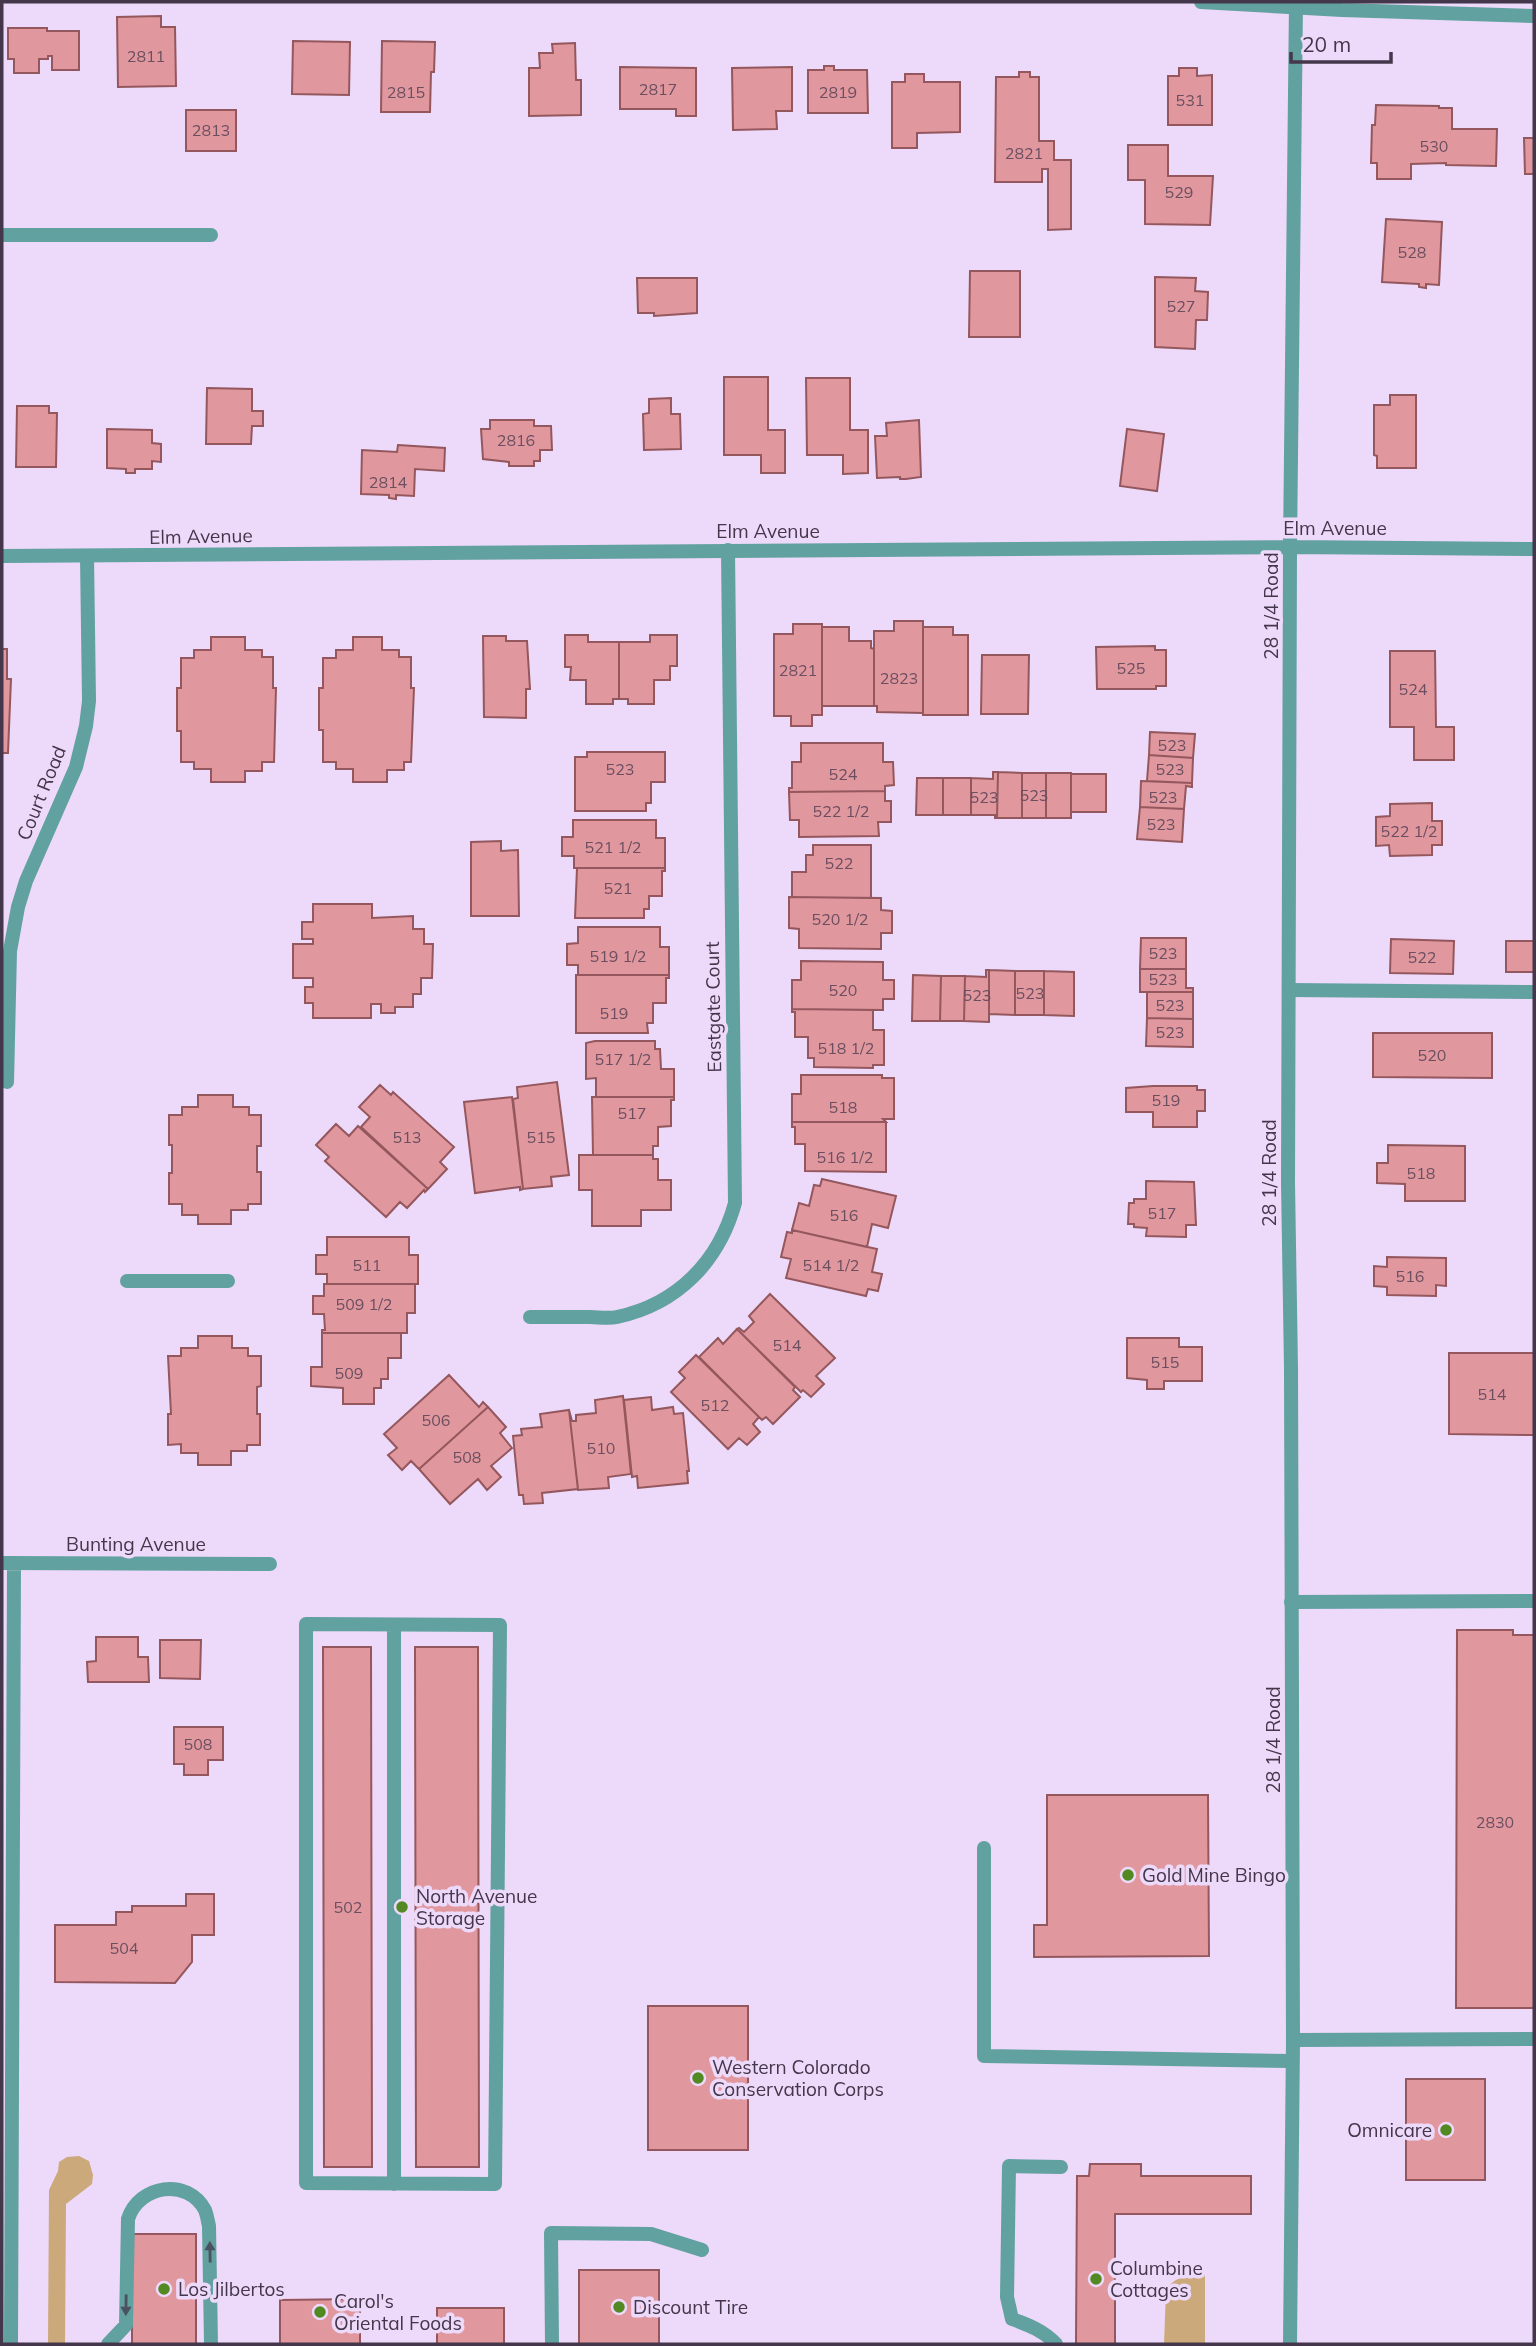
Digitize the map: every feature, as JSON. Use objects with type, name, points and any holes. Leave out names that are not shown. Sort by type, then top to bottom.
[{"type":"street","points":[[1201,2],[1534,16]]},
{"type":"street","name":"28 1/4 Road","points":[[1290,2344],[1293,2040],[1288,1182],[1290,547],[1296,5]]},
{"type":"street","points":[[2,235],[211,235]]},
{"type":"street","name":"Elm Avenue","points":[[2,556],[1290,547],[1534,549]]},
{"type":"street","name":"Eastgate Court","points":[[530,1317],[616,1317],[661,1301],[707,1264],[732,1215],[735,1189],[728,550]]},
{"type":"street","name":"Court Road","points":[[7,1082],[10,951],[18,907],[26,881],[76,767],[86,726],[89,701],[87,556]]},
{"type":"street","points":[[1289,990],[1534,992]]},
{"type":"street","points":[[127,1280],[228,1280]]},
{"type":"street","points":[[8,1563],[7,2060],[11,2344]]},
{"type":"street","name":"Bunting Avenue","points":[[8,1563],[270,1564]]},
{"type":"street","points":[[1292,1602],[1534,1601]]},
{"type":"street","points":[[306,1624],[499,1625],[495,2184],[394,2183],[306,2183],[306,1624]]},
{"type":"street","points":[[394,1625],[394,2183]]},
{"type":"street","points":[[984,1848],[984,2056],[1292,2061]]},
{"type":"street","points":[[1293,2040],[1534,2039]]},
{"type":"street","points":[[1056,2344],[1048,2335],[1012,2319],[1007,2297],[1009,2166],[1061,2167]]},
{"type":"street","points":[[108,2344],[126,2325],[128,2219],[132,2207],[143,2196],[160,2190],[179,2190],[194,2198],[205,2211],[209,2226],[211,2344]]},
{"type":"street","points":[[552,2344],[551,2233],[651,2234],[702,2250]]},
{"type":"shaded area","points":[[79,2156],[89,2161],[93,2175],[92,2184],[66,2204],[65,2344],[48,2344],[49,2190],[59,2162],[67,2157]]},
{"type":"shaded area","points":[[1205,2273],[1205,2344],[1164,2344],[1166,2290],[1178,2279]]},
{"type":"building","points":[[161,16],[161,27],[175,27],[176,86],[118,87],[117,17]]},
{"type":"building","points":[[8,28],[79,31],[79,70],[52,70],[52,56],[48,56],[48,59],[39,59],[39,73],[14,73],[14,59],[8,59]]},
{"type":"building","points":[[293,41],[350,42],[349,95],[292,94]]},
{"type":"building","points":[[382,41],[435,42],[430,112],[381,112]]},
{"type":"building","points":[[575,43],[576,80],[581,80],[581,115],[529,116],[529,68],[540,68],[539,53],[553,53],[552,44]]},
{"type":"building","points":[[824,66],[834,66],[834,70],[867,70],[868,113],[808,113],[808,70],[824,70]]},
{"type":"building","points":[[620,67],[696,68],[696,116],[676,116],[676,109],[620,109]]},
{"type":"building","points":[[792,67],[792,111],[776,111],[777,129],[733,130],[732,68]]},
{"type":"building","points":[[1179,68],[1197,68],[1197,76],[1212,75],[1212,125],[1168,125],[1168,76],[1179,76]]},
{"type":"building","points":[[1019,72],[1030,72],[1030,77],[1039,77],[1039,141],[1054,141],[1054,160],[1071,160],[1071,229],[1048,230],[1048,169],[1042,169],[1042,182],[995,182],[996,77],[1019,77]]},
{"type":"building","points":[[905,74],[924,74],[924,82],[960,82],[960,132],[917,133],[917,148],[892,148],[892,82],[905,82]]},
{"type":"building","points":[[1376,105],[1452,108],[1452,129],[1497,129],[1496,166],[1411,164],[1411,179],[1377,179],[1377,163],[1371,163],[1372,125],[1375,125]]},
{"type":"building","points":[[186,110],[236,110],[236,151],[186,151]]},
{"type":"building","points":[[1524,138],[1534,138],[1534,174],[1525,174]]},
{"type":"building","points":[[1128,145],[1168,145],[1168,176],[1213,176],[1210,225],[1145,224],[1145,180],[1128,180]]},
{"type":"building","points":[[1386,219],[1442,222],[1439,285],[1426,284],[1426,288],[1419,287],[1419,284],[1382,282]]},
{"type":"building","points":[[970,271],[1020,271],[1020,337],[969,337]]},
{"type":"building","points":[[1155,277],[1196,278],[1195,291],[1208,292],[1207,320],[1196,320],[1195,349],[1155,347]]},
{"type":"building","points":[[637,278],[697,278],[697,313],[654,316],[654,313],[638,313]]},
{"type":"building","points":[[724,377],[768,377],[768,430],[785,430],[785,473],[761,473],[761,455],[724,455]]},
{"type":"building","points":[[806,378],[850,378],[850,430],[868,430],[868,473],[843,474],[843,455],[807,455]]},
{"type":"building","points":[[207,388],[252,389],[252,411],[263,411],[263,426],[252,426],[251,444],[206,444]]},
{"type":"building","points":[[1390,395],[1416,395],[1416,468],[1377,468],[1377,456],[1374,455],[1374,405],[1390,405]]},
{"type":"building","points":[[671,398],[671,414],[680,414],[681,449],[644,450],[643,414],[649,413],[649,399]]},
{"type":"building","points":[[17,406],[49,406],[49,413],[57,413],[56,467],[16,467]]},
{"type":"building","points":[[490,420],[534,420],[534,426],[551,426],[552,450],[540,450],[540,461],[534,461],[534,466],[509,466],[509,462],[483,459],[481,429],[490,429]]},
{"type":"building","points":[[919,420],[921,477],[877,478],[875,436],[887,436],[886,423]]},
{"type":"building","points":[[107,429],[152,430],[152,443],[161,444],[161,462],[152,461],[152,469],[135,469],[135,473],[126,473],[126,469],[107,468]]},
{"type":"building","points":[[1127,429],[1164,434],[1157,491],[1120,486]]},
{"type":"building","points":[[398,445],[445,448],[444,471],[415,469],[414,496],[396,495],[396,499],[389,498],[389,495],[361,494],[362,450],[397,452]]},
{"type":"building","points":[[894,621],[923,621],[923,713],[877,712],[877,706],[874,706],[874,631],[894,631]]},
{"type":"building","points":[[793,624],[822,624],[822,715],[812,715],[812,726],[791,726],[791,716],[774,716],[774,634],[793,634]]},
{"type":"building","points":[[822,627],[849,627],[849,641],[871,641],[871,648],[874,649],[874,706],[822,706]]},
{"type":"building","points":[[923,627],[953,627],[953,635],[968,635],[968,715],[923,715]]},
{"type":"building","points":[[565,635],[588,635],[588,642],[619,642],[619,699],[613,699],[613,704],[586,704],[586,680],[570,680],[571,667],[565,667]]},
{"type":"building","points":[[650,635],[677,635],[677,666],[670,666],[670,680],[654,680],[654,704],[628,704],[628,699],[619,699],[619,642],[650,642]]},
{"type":"building","points":[[483,636],[506,636],[506,641],[527,641],[530,689],[526,689],[526,718],[484,717]]},
{"type":"building","points":[[211,637],[245,637],[245,650],[262,650],[262,657],[273,657],[273,688],[276,688],[274,762],[262,762],[262,771],[245,771],[245,782],[211,782],[211,769],[194,769],[194,762],[181,762],[181,731],[177,731],[177,688],[181,688],[181,658],[194,658],[194,650],[211,650]]},
{"type":"building","points":[[353,637],[382,637],[382,650],[399,650],[399,657],[411,657],[411,688],[414,688],[411,762],[404,762],[404,770],[387,770],[387,782],[353,782],[353,769],[336,769],[336,762],[323,762],[323,730],[319,730],[319,688],[323,688],[323,658],[336,658],[336,650],[353,650]]},
{"type":"building","points":[[1155,646],[1155,650],[1166,650],[1166,686],[1156,686],[1156,689],[1097,689],[1096,647]]},
{"type":"building","points":[[2,649],[7,649],[7,679],[11,679],[8,753],[2,753]]},
{"type":"building","points":[[1390,651],[1435,651],[1436,727],[1454,727],[1454,760],[1414,760],[1414,727],[1390,727]]},
{"type":"building","points":[[982,655],[1029,655],[1028,714],[981,714]]},
{"type":"building","points":[[1150,732],[1195,734],[1193,758],[1149,755]]},
{"type":"building","points":[[801,743],[883,743],[883,762],[893,762],[894,785],[885,786],[885,791],[789,792],[789,788],[792,788],[792,762],[801,762]]},
{"type":"building","points":[[587,752],[665,752],[665,782],[651,782],[651,803],[646,803],[646,811],[575,811],[575,757],[587,757]]},
{"type":"building","points":[[1149,755],[1193,758],[1192,783],[1147,781]]},
{"type":"building","points":[[993,772],[998,772],[997,818],[995,815],[971,815],[971,778],[993,779]]},
{"type":"building","points":[[998,772],[1022,773],[1022,818],[997,818]]},
{"type":"building","points":[[1022,773],[1046,773],[1046,818],[1022,818]]},
{"type":"building","points":[[1046,773],[1071,773],[1071,818],[1046,818]]},
{"type":"building","points":[[1071,774],[1106,774],[1106,812],[1071,812]]},
{"type":"building","points":[[917,778],[943,778],[943,815],[916,815]]},
{"type":"building","points":[[943,778],[971,778],[971,815],[943,815]]},
{"type":"building","points":[[1141,781],[1192,783],[1192,787],[1186,786],[1184,809],[1140,807]]},
{"type":"building","points":[[885,791],[885,801],[891,801],[891,822],[878,822],[879,836],[799,837],[799,820],[790,820],[789,792]]},
{"type":"building","points":[[1432,803],[1432,821],[1442,821],[1442,845],[1432,845],[1432,855],[1390,856],[1389,845],[1376,846],[1376,817],[1390,816],[1390,804]]},
{"type":"building","points":[[1140,807],[1184,809],[1182,842],[1137,839]]},
{"type":"building","points":[[573,820],[656,820],[656,838],[665,838],[665,868],[574,868],[574,856],[562,856],[562,837],[573,837]]},
{"type":"building","points":[[501,841],[501,851],[518,850],[519,916],[471,916],[471,842]]},
{"type":"building","points":[[813,845],[871,845],[871,898],[792,897],[792,872],[806,872],[806,855],[813,855]]},
{"type":"building","points":[[577,868],[665,868],[665,871],[662,871],[662,896],[649,896],[649,909],[644,909],[644,918],[575,918]]},
{"type":"building","points":[[789,897],[881,898],[881,910],[892,911],[892,933],[881,933],[881,949],[799,948],[799,929],[789,928]]},
{"type":"building","points":[[313,904],[372,904],[372,918],[413,916],[413,929],[424,929],[424,944],[433,944],[432,978],[421,978],[421,994],[413,994],[413,1007],[395,1007],[395,1013],[381,1013],[381,1004],[371,1004],[371,1018],[313,1018],[313,1003],[305,1003],[305,987],[313,987],[313,978],[293,978],[293,944],[313,944],[313,939],[302,939],[302,922],[313,922]]},
{"type":"building","points":[[578,927],[660,927],[660,947],[669,947],[669,975],[578,975],[578,965],[567,965],[567,944],[578,943]]},
{"type":"building","points":[[1141,938],[1186,938],[1186,969],[1140,969]]},
{"type":"building","points":[[1391,939],[1454,941],[1453,974],[1390,973]]},
{"type":"building","points":[[1506,941],[1534,941],[1534,972],[1506,972]]},
{"type":"building","points":[[801,961],[883,962],[883,980],[894,980],[894,999],[883,999],[883,1010],[792,1009],[792,980],[801,980]]},
{"type":"building","points":[[1140,969],[1186,969],[1186,988],[1193,988],[1193,992],[1140,992]]},
{"type":"building","points":[[986,970],[989,970],[989,1022],[964,1021],[965,976],[986,977]]},
{"type":"building","points":[[989,970],[1015,971],[1015,1015],[989,1014]]},
{"type":"building","points":[[1015,971],[1044,971],[1044,1015],[1015,1015]]},
{"type":"building","points":[[1044,971],[1074,972],[1074,1016],[1044,1015]]},
{"type":"building","points":[[576,975],[669,975],[669,978],[666,978],[666,1003],[653,1003],[653,1023],[647,1023],[648,1033],[576,1033]]},
{"type":"building","points":[[913,975],[941,976],[940,1021],[912,1021]]},
{"type":"building","points":[[941,976],[965,976],[964,1021],[940,1021]]},
{"type":"building","points":[[1147,992],[1193,992],[1193,1019],[1147,1018]]},
{"type":"building","points":[[792,1009],[873,1010],[873,1030],[884,1030],[884,1065],[873,1065],[873,1068],[814,1067],[814,1058],[808,1058],[808,1037],[795,1037],[795,1012],[792,1012]]},
{"type":"building","points":[[1147,1018],[1193,1019],[1193,1047],[1146,1046]]},
{"type":"building","points":[[1373,1033],[1492,1033],[1492,1078],[1373,1077]]},
{"type":"building","points":[[655,1041],[655,1049],[660,1049],[661,1069],[674,1069],[674,1097],[596,1097],[596,1078],[586,1079],[586,1043]]},
{"type":"building","points":[[801,1075],[882,1075],[882,1078],[894,1078],[894,1119],[883,1119],[886,1122],[792,1122],[792,1094],[801,1094]]},
{"type":"building","points":[[557,1082],[569,1175],[551,1177],[552,1186],[523,1189],[513,1099],[518,1098],[517,1087]]},
{"type":"building","points":[[380,1085],[391,1095],[393,1092],[454,1147],[440,1162],[447,1169],[428,1189],[361,1127],[370,1117],[359,1107]]},
{"type":"building","points":[[1197,1086],[1197,1090],[1205,1090],[1205,1111],[1197,1111],[1197,1127],[1153,1127],[1153,1112],[1126,1112],[1126,1088]]},
{"type":"building","points":[[198,1095],[233,1095],[233,1107],[249,1107],[249,1115],[261,1115],[261,1146],[257,1146],[257,1172],[261,1172],[261,1204],[248,1204],[248,1210],[231,1210],[231,1224],[198,1224],[198,1215],[182,1215],[182,1204],[169,1204],[172,1145],[169,1145],[169,1115],[182,1115],[182,1107],[198,1107]]},
{"type":"building","points":[[512,1097],[523,1189],[520,1190],[520,1187],[475,1193],[464,1102]]},
{"type":"building","points":[[592,1097],[674,1097],[674,1100],[671,1100],[671,1126],[658,1127],[658,1146],[653,1146],[653,1155],[593,1155]]},
{"type":"building","points":[[792,1122],[886,1122],[886,1172],[805,1171],[805,1144],[795,1144],[795,1127],[792,1127]]},
{"type":"building","points":[[336,1124],[349,1136],[358,1126],[428,1189],[407,1208],[400,1202],[386,1217],[325,1161],[329,1157],[316,1145]]},
{"type":"building","points":[[1388,1145],[1465,1146],[1465,1201],[1405,1201],[1405,1184],[1377,1183],[1377,1163],[1388,1163]]},
{"type":"building","points":[[579,1155],[653,1155],[653,1159],[658,1159],[658,1180],[671,1180],[671,1210],[641,1210],[641,1226],[592,1226],[592,1190],[579,1190]]},
{"type":"building","points":[[822,1179],[896,1196],[888,1228],[872,1224],[867,1247],[792,1230],[799,1203],[809,1206],[814,1185],[820,1186]]},
{"type":"building","points":[[1146,1181],[1194,1182],[1196,1225],[1186,1225],[1186,1237],[1146,1236],[1147,1228],[1128,1224],[1129,1203],[1134,1203],[1134,1199],[1146,1199]]},
{"type":"building","points":[[792,1230],[877,1249],[872,1272],[882,1274],[878,1291],[868,1289],[866,1296],[786,1278],[791,1259],[781,1257],[787,1232],[792,1233]]},
{"type":"building","points":[[327,1237],[409,1237],[409,1255],[418,1255],[418,1284],[327,1284],[327,1274],[316,1274],[316,1255],[327,1255]]},
{"type":"building","points":[[1387,1257],[1446,1258],[1446,1286],[1436,1285],[1436,1296],[1387,1295],[1387,1287],[1374,1286],[1374,1266],[1387,1267]]},
{"type":"building","points":[[324,1284],[415,1284],[415,1313],[407,1313],[407,1333],[322,1333],[322,1330],[325,1330],[324,1314],[313,1314],[313,1296],[324,1296]]},
{"type":"building","points":[[770,1294],[835,1358],[816,1376],[824,1384],[811,1397],[803,1390],[801,1392],[737,1329],[744,1332],[754,1322],[749,1316]]},
{"type":"building","points":[[737,1329],[795,1387],[793,1390],[800,1397],[773,1424],[766,1417],[762,1420],[699,1357],[718,1338],[723,1344]]},
{"type":"building","points":[[322,1333],[401,1333],[401,1358],[388,1358],[388,1379],[381,1379],[381,1388],[374,1388],[374,1404],[343,1404],[343,1388],[311,1386],[311,1367],[322,1367]]},
{"type":"building","points":[[198,1336],[232,1336],[232,1348],[248,1348],[248,1356],[261,1356],[261,1386],[257,1387],[260,1445],[247,1445],[247,1451],[231,1451],[231,1465],[198,1465],[198,1453],[181,1453],[181,1444],[168,1445],[168,1414],[171,1414],[168,1356],[181,1356],[181,1348],[198,1348]]},
{"type":"building","points":[[1127,1338],[1179,1338],[1179,1347],[1202,1347],[1202,1381],[1164,1381],[1164,1389],[1147,1389],[1147,1380],[1127,1378]]},
{"type":"building","points":[[1449,1353],[1534,1353],[1534,1435],[1449,1434]]},
{"type":"building","points":[[696,1355],[759,1417],[753,1424],[760,1432],[747,1445],[739,1438],[728,1449],[671,1392],[685,1378],[679,1372]]},
{"type":"building","points":[[449,1375],[479,1407],[483,1402],[488,1407],[419,1469],[411,1461],[402,1470],[388,1455],[397,1448],[384,1434]]},
{"type":"building","points":[[623,1396],[631,1474],[608,1477],[609,1488],[578,1490],[569,1410],[572,1421],[576,1421],[576,1415],[596,1413],[595,1400]]},
{"type":"building","points":[[651,1397],[652,1410],[673,1407],[674,1414],[683,1413],[688,1483],[638,1488],[637,1476],[632,1477],[624,1400]]},
{"type":"building","points":[[488,1407],[506,1427],[500,1433],[512,1448],[491,1466],[501,1477],[487,1490],[478,1479],[450,1504],[419,1469]]},
{"type":"building","points":[[569,1410],[578,1489],[542,1493],[543,1503],[524,1504],[523,1495],[519,1495],[513,1436],[522,1435],[521,1429],[542,1427],[540,1414]]},
{"type":"building","points":[[1457,1630],[1513,1630],[1513,1635],[1534,1635],[1534,2008],[1456,2008]]},
{"type":"building","points":[[96,1637],[138,1637],[138,1657],[148,1657],[149,1682],[88,1682],[87,1662],[96,1661]]},
{"type":"building","points":[[160,1640],[201,1640],[200,1679],[160,1678]]},
{"type":"building","points":[[323,1647],[371,1647],[372,2167],[324,2167]]},
{"type":"building","points":[[415,1647],[478,1647],[479,2167],[416,2167]]},
{"type":"building","points":[[174,1727],[223,1727],[223,1760],[208,1760],[208,1775],[184,1775],[184,1764],[174,1764]]},
{"type":"building","name":"Gold Mine Bingo","points":[[1047,1795],[1208,1795],[1209,1956],[1034,1957],[1034,1925],[1047,1925]]},
{"type":"building","points":[[186,1894],[214,1894],[214,1935],[192,1935],[192,1962],[175,1983],[55,1982],[55,1925],[116,1925],[116,1912],[132,1912],[132,1906],[186,1906]]},
{"type":"building","name":"Western Colorado Conservation Corps","points":[[648,2006],[748,2006],[748,2150],[648,2150]]},
{"type":"building","name":"Omnicare","points":[[1406,2079],[1485,2079],[1485,2180],[1406,2180]]},
{"type":"building","name":"Columbine Cottages","points":[[1090,2164],[1141,2164],[1141,2176],[1251,2176],[1251,2214],[1115,2214],[1115,2344],[1076,2344],[1077,2176],[1089,2176]]},
{"type":"building","name":"Los Jilbertos","points":[[132,2234],[196,2234],[196,2344],[132,2344]]},
{"type":"building","name":"Discount Tire","points":[[579,2270],[659,2270],[659,2344],[579,2344]]},
{"type":"building","name":"Carol's Oriental Foods","points":[[360,2299],[360,2344],[280,2344],[280,2300]]},
{"type":"building","points":[[437,2308],[504,2308],[504,2344],[437,2344]]},
{"type":"place","name":"Gold Mine Bingo","points":[[1128,1875]]},
{"type":"place","name":"North Avenue Storage","points":[[402,1907]]},
{"type":"place","name":"Western Colorado Conservation Corps","points":[[698,2078]]},
{"type":"place","name":"Omnicare","points":[[1446,2130]]},
{"type":"place","name":"Columbine Cottages","points":[[1096,2279]]},
{"type":"place","name":"Los Jilbertos","points":[[164,2289]]},
{"type":"place","name":"Discount Tire","points":[[619,2307]]},
{"type":"place","name":"Carol's Oriental Foods","points":[[320,2312]]}]
